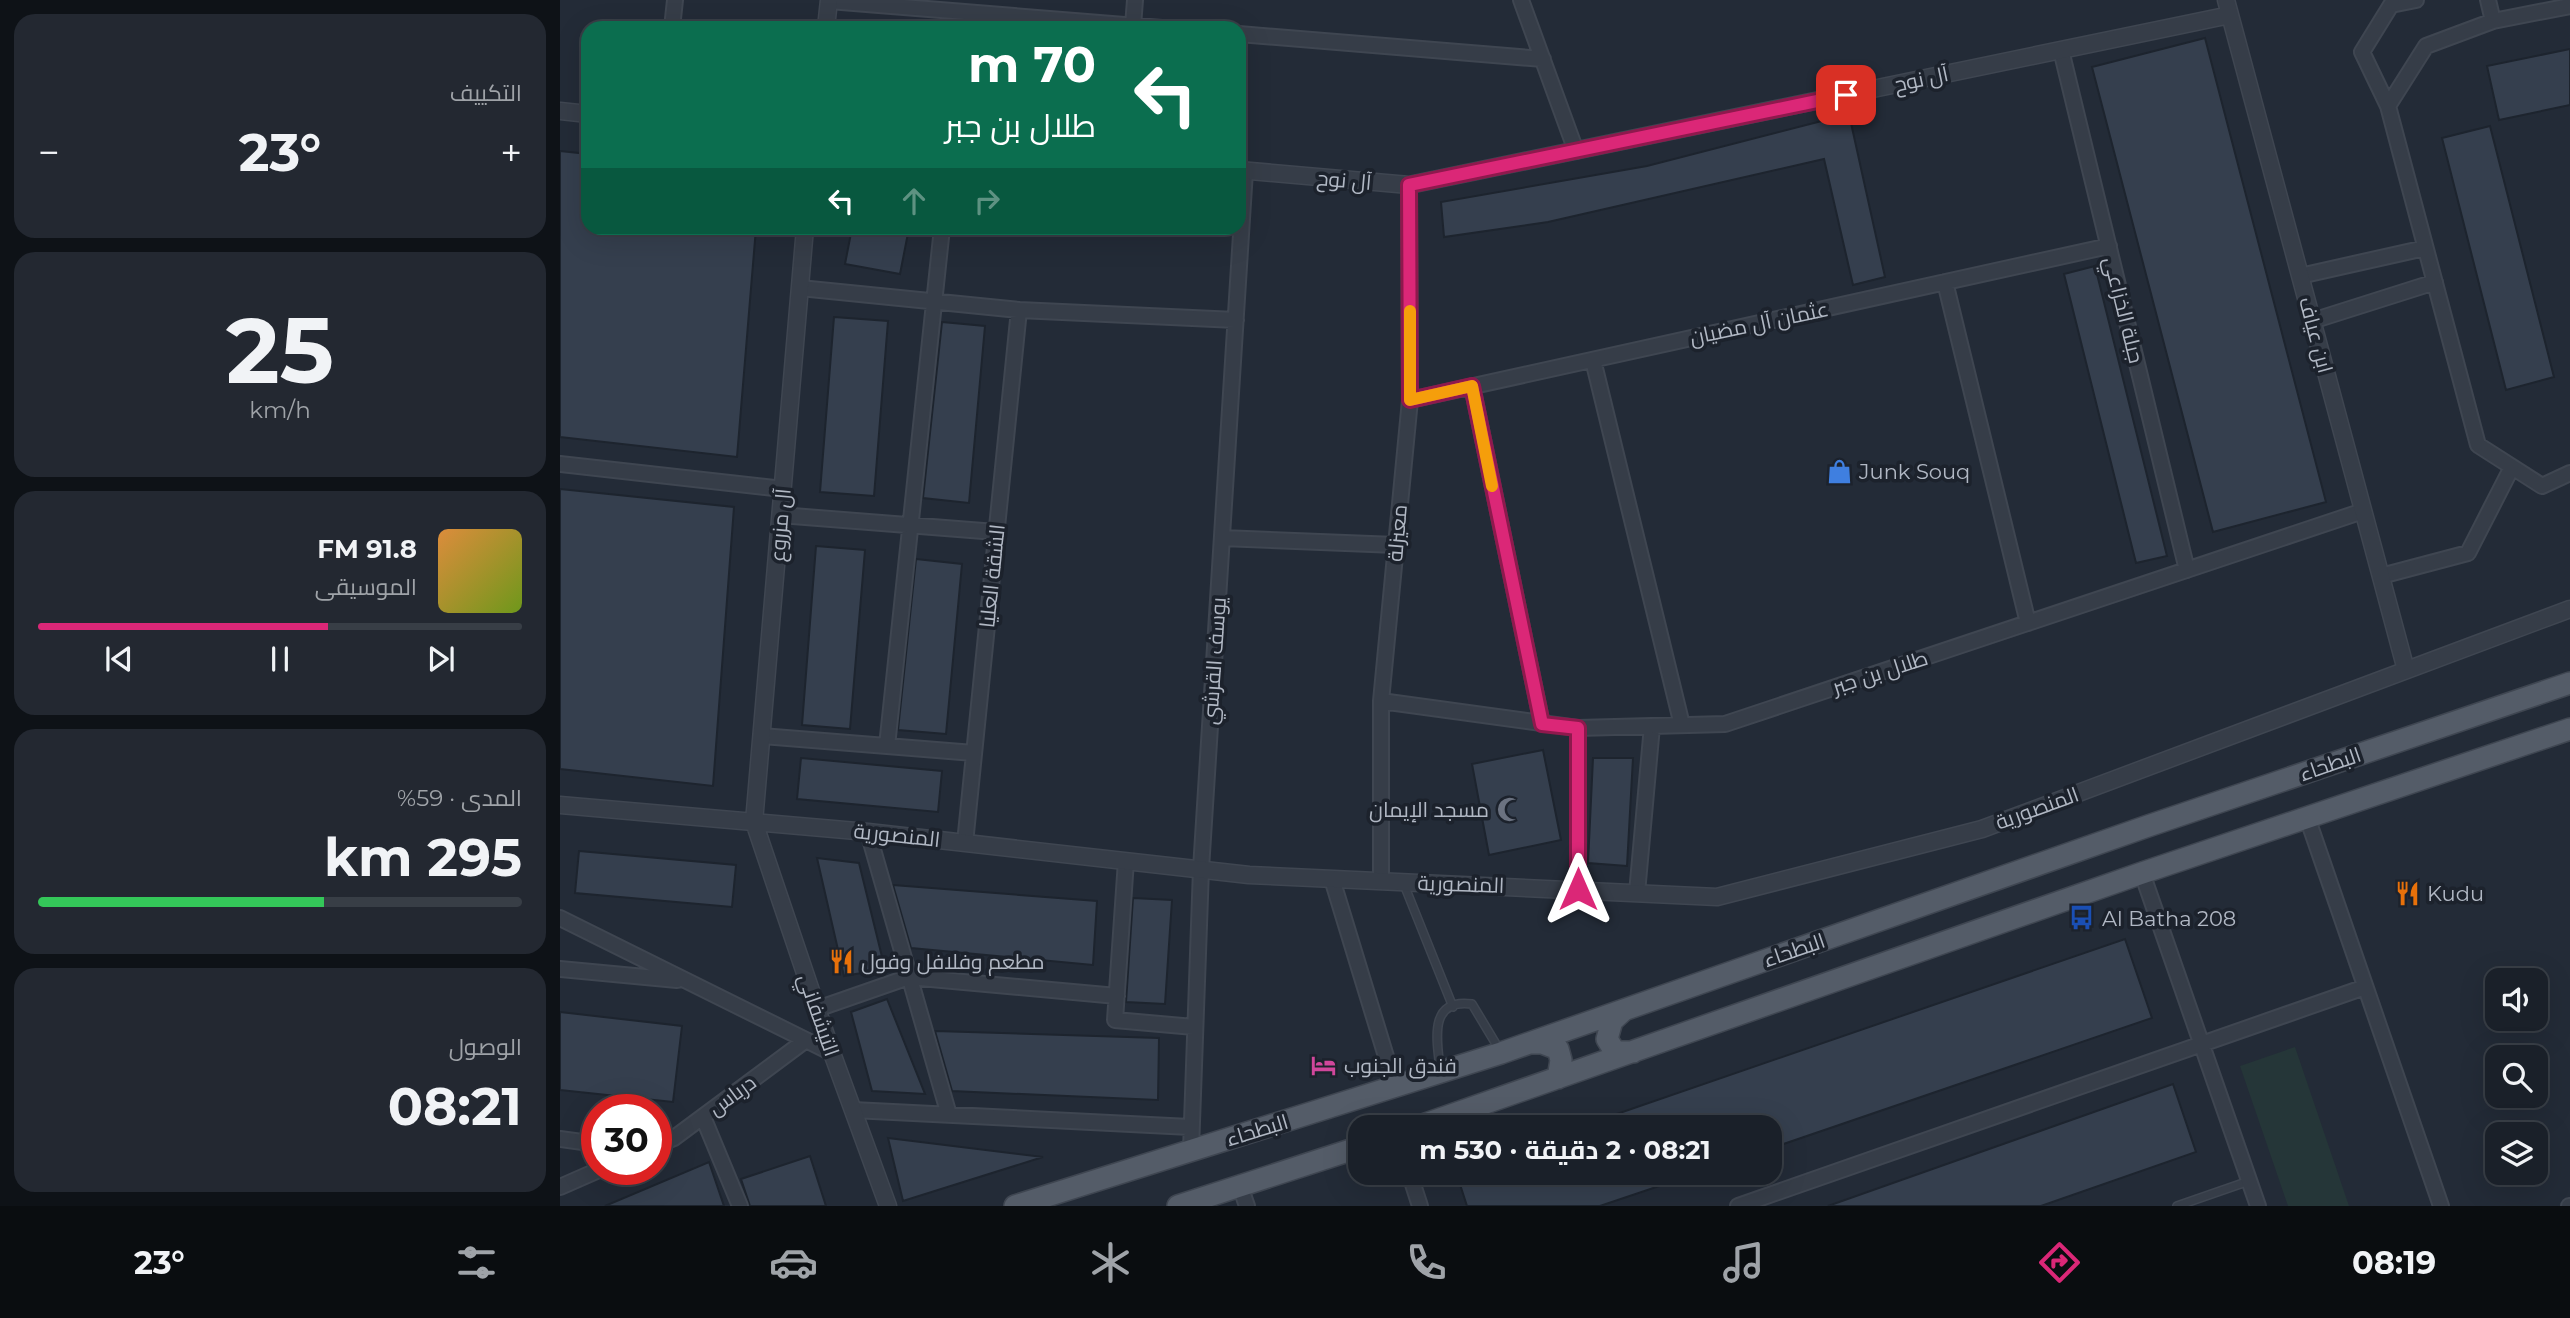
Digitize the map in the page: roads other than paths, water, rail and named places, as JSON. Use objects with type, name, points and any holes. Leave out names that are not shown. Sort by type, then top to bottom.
[{"type":"main road","name":"البطحاء","points":[[1015,1206],[1501,1053],[2161,821],[2570,683]]},
{"type":"main road","name":"البطحاء","points":[[1452,1115],[2142,873],[2570,729]]},
{"type":"main road","points":[[1629,1008],[1618,1013],[1612,1021],[1607,1039],[1615,1052],[1633,1052]]},
{"type":"main road","points":[[1530,1043],[1558,1049],[1562,1060],[1558,1078]]},
{"type":"main road","points":[[1178,1206],[1243,1196],[1348,1152]]},
{"type":"street","points":[[673,21],[675,0]]},
{"type":"street","points":[[827,21],[829,0],[980,7],[1093,21]]},
{"type":"street","points":[[1133,21],[1135,0]]},
{"type":"street","points":[[1521,0],[1576,151]]},
{"type":"street","points":[[2416,0],[2391,5],[2361,52],[2388,106],[2478,445],[2542,486],[2570,473]]},
{"type":"street","points":[[2488,0],[2493,21]]},
{"type":"street","points":[[2388,106],[2426,46],[2493,21],[2570,6]]},
{"type":"street","name":"آل نوح","points":[[1246,171],[1409,185],[2061,50],[2228,8]]},
{"type":"street","name":"ابن عياف","points":[[2228,8],[2406,670]]},
{"type":"street","points":[[1246,35],[1543,59]]},
{"type":"street","name":"جبلة الخزاعي","points":[[2061,50],[2187,570]]},
{"type":"street","points":[[560,111],[581,113]]},
{"type":"street","name":"معيزلة","points":[[1381,881],[1381,701],[1410,400],[1409,185]]},
{"type":"street","name":"آل مزروع","points":[[754,822],[804,235]]},
{"type":"street","points":[[887,746],[941,235]]},
{"type":"street","name":"يوسف القرشي","points":[[1191,1150],[1201,869],[1239,235]]},
{"type":"street","name":"عثمان آل مضيان","points":[[1410,400],[2109,246]]},
{"type":"street","points":[[2300,276],[2426,248]]},
{"type":"street","points":[[1945,282],[2028,623]]},
{"type":"street","points":[[2312,321],[2435,282]]},
{"type":"street","points":[[800,288],[1019,310],[1236,320]]},
{"type":"street","name":"الشقة العليا","points":[[965,843],[1019,310]]},
{"type":"street","points":[[1592,360],[1682,725]]},
{"type":"street","points":[[1472,386],[1542,724]]},
{"type":"street","points":[[560,464],[783,489]]},
{"type":"street","points":[[2381,576],[2468,553],[2512,467]]},
{"type":"street","name":"طلال بن جبر","points":[[1381,701],[1578,728],[1725,724],[2363,511]]},
{"type":"street","points":[[780,515],[996,532]]},
{"type":"street","points":[[1222,538],[1396,545]]},
{"type":"street","name":"المنصورية","points":[[560,805],[867,832],[1201,869],[1332,879],[1717,897],[1982,829],[2570,609]]},
{"type":"street","points":[[1637,893],[1652,726]]},
{"type":"street","points":[[1578,728],[1578,889]]},
{"type":"street","points":[[761,736],[974,754]]},
{"type":"street","points":[[2307,817],[2441,1206]]},
{"type":"street","name":"التيشفاني","points":[[754,822],[832,1054],[888,1206]]},
{"type":"street","points":[[867,832],[948,1115]]},
{"type":"street","points":[[1126,861],[1115,1020],[1194,1027]]},
{"type":"street","points":[[2142,873],[2258,1206]]},
{"type":"street","points":[[1332,879],[1395,1086]]},
{"type":"street","points":[[560,918],[832,1054]]},
{"type":"street","points":[[560,969],[687,981]]},
{"type":"street","points":[[817,1009],[909,977],[1117,996]]},
{"type":"street","points":[[1738,1206],[2201,1042],[2365,987]]},
{"type":"street","name":"درباس","points":[[672,1139],[806,1041]]},
{"type":"street","points":[[853,1110],[1190,1127]]},
{"type":"street","points":[[703,1117],[740,1206]]},
{"type":"street","points":[[560,1139],[581,1141]]},
{"type":"street","points":[[560,1187],[581,1178]]},
{"type":"street","points":[[1413,1185],[1420,1206]]},
{"type":"lane","points":[[1402,882],[1453,1006]]},
{"type":"lane","points":[[1441,1072],[1436,1027],[1441,1016],[1453,1006],[1472,1004],[1501,1053]]},
{"type":"lane","points":[[2177,1206],[2249,1180]]},
{"type":"place","name":"Junk Souq","points":[[1839,471]]},
{"type":"place","name":"مسجد الإيمان","points":[[1509,809]]},
{"type":"place","name":"Kudu","points":[[2407,893]]},
{"type":"place","name":"Al Batha 208","points":[[2082,918]]},
{"type":"place","name":"مطعم وفلافل وفول","points":[[841,961]]},
{"type":"place","name":"فندق الجنوب","points":[[1324,1065]]}]
